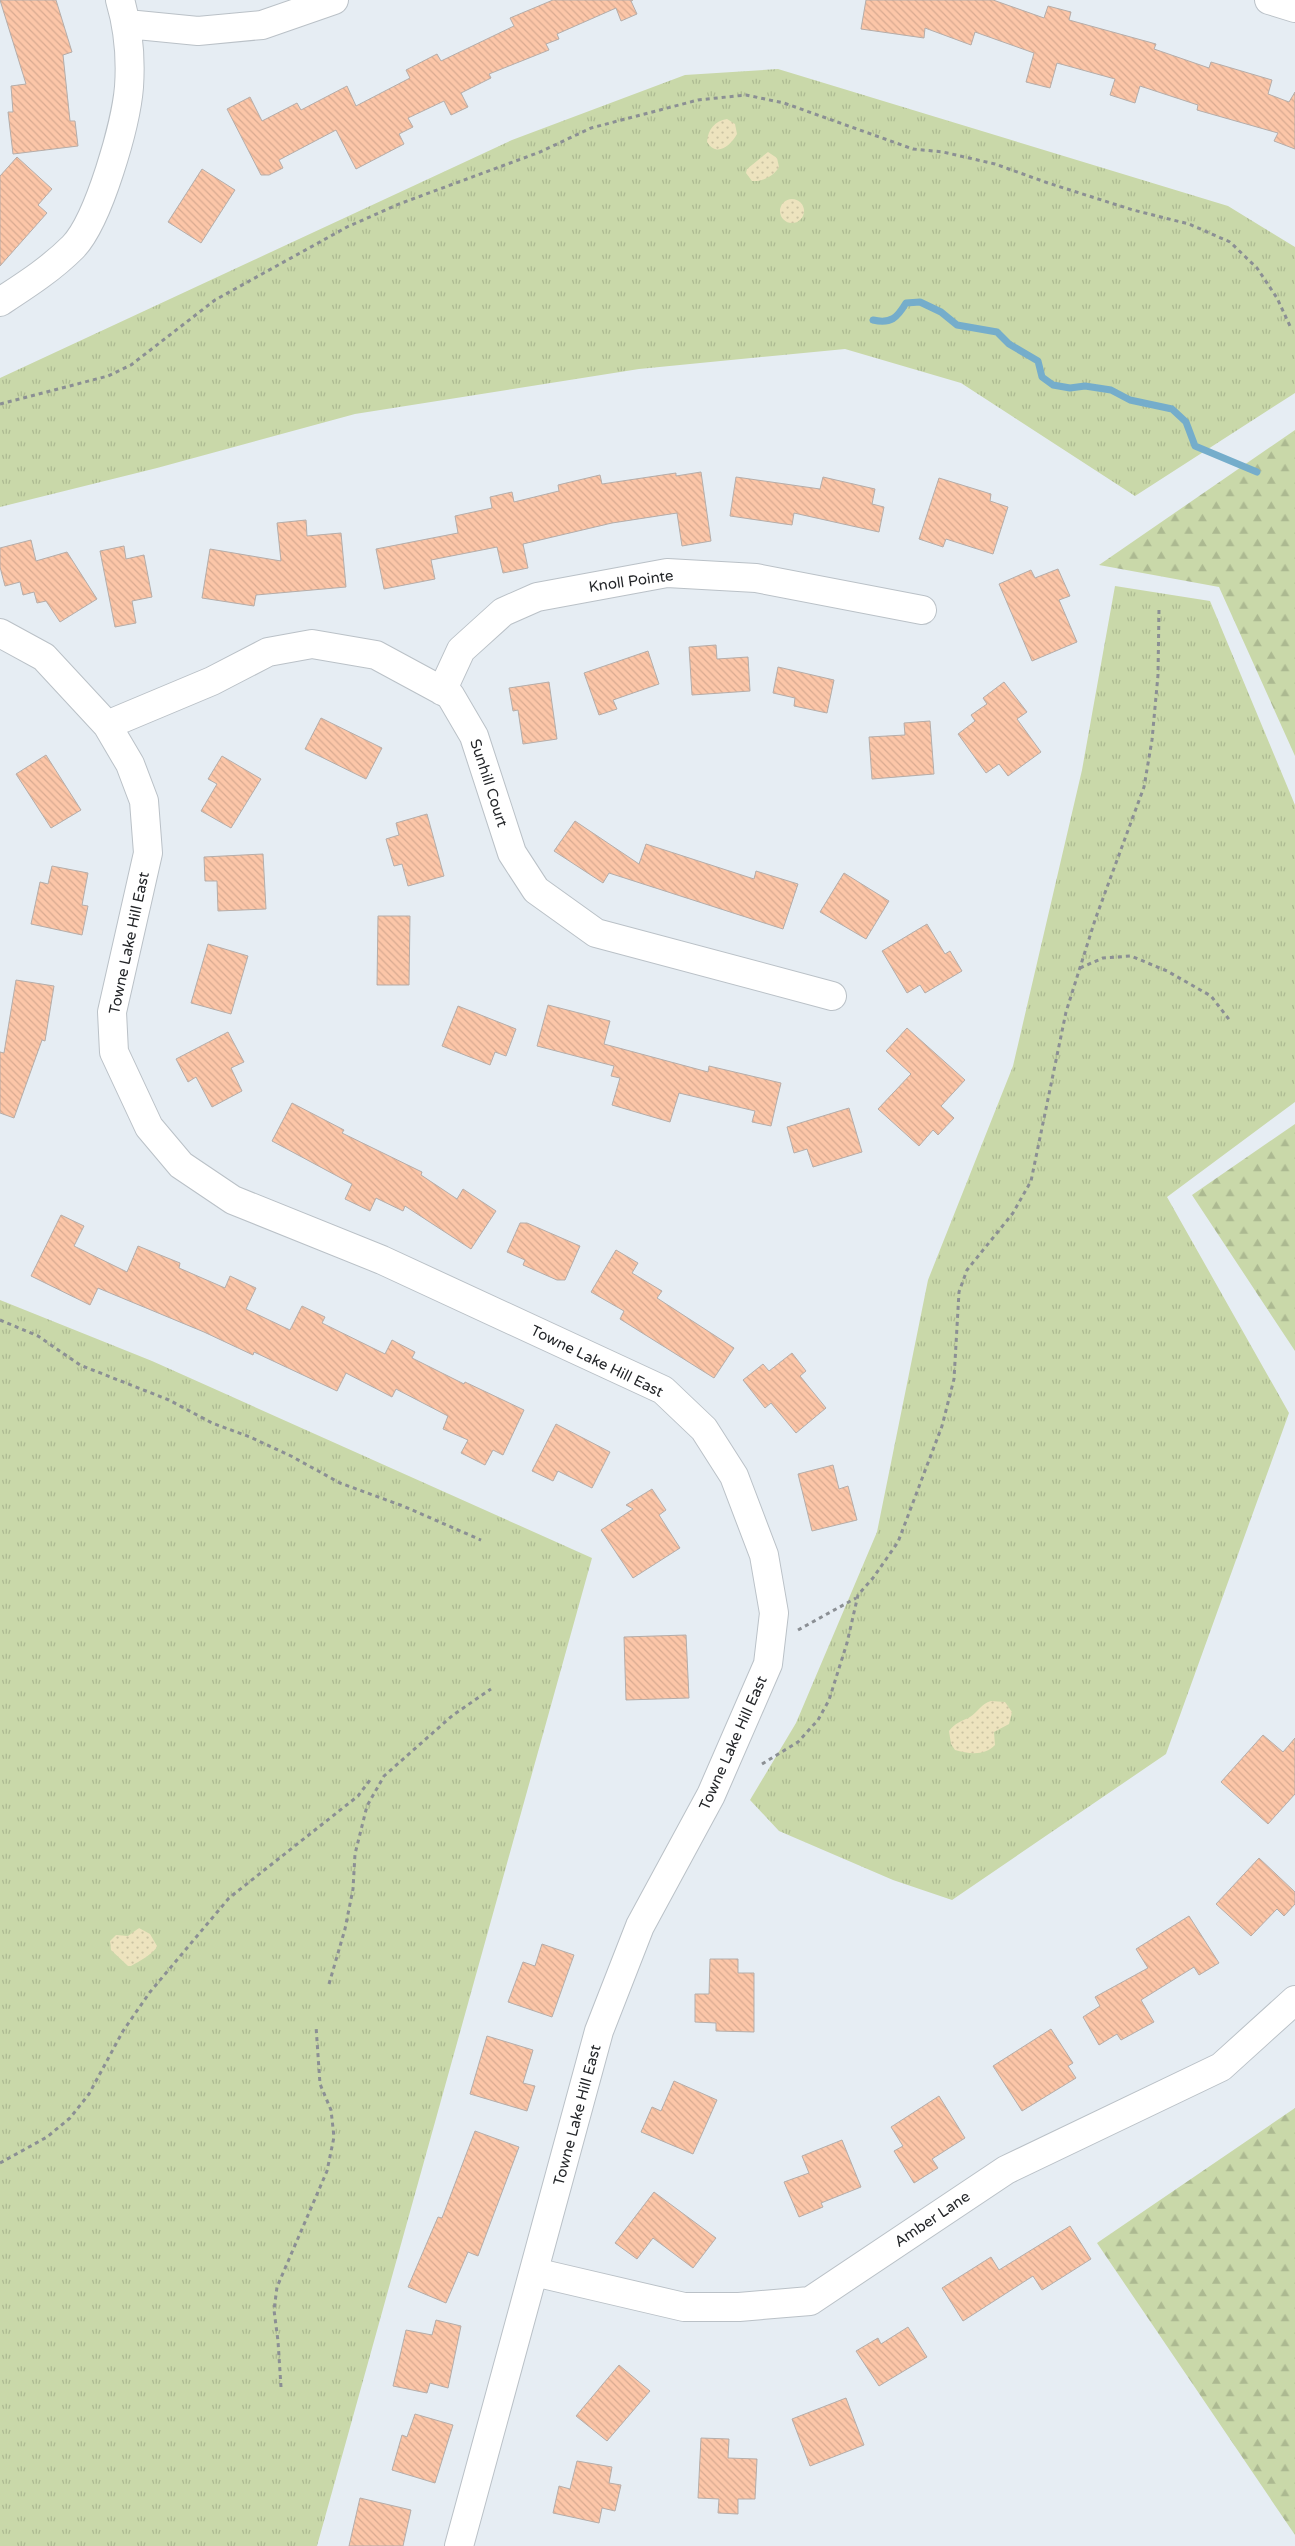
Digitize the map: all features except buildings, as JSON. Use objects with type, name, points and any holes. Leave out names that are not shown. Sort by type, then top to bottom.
[{"type":"street","points":[[0,302],[38,278],[74,246],[98,204],[114,156],[129,87],[124,12],[198,31],[262,25],[334,0]]},
{"type":"street","points":[[1269,0],[1295,8]]},
{"type":"street","name":"Knoll Pointe","points":[[442,690],[461,650],[503,612],[537,597],[667,573],[756,578],[922,610]]},
{"type":"street","name":"Towne Lake Hill East","points":[[0,633],[44,657],[108,725],[130,764],[144,801],[148,853],[112,1012],[114,1052],[149,1127],[181,1166],[233,1200],[382,1260],[663,1390],[704,1429],[734,1476],[764,1555],[774,1614],[768,1664],[711,1795],[640,1926],[600,2032],[459,2546]]},
{"type":"street","name":"Sunhill Court","points":[[108,725],[212,682],[268,652],[312,644],[376,656],[450,695],[474,736],[512,853],[536,890],[596,933],[832,996]]},
{"type":"street","name":"Amber Lane","points":[[534,2272],[684,2307],[739,2307],[810,2301],[1006,2170],[1221,2067],[1295,2000]]},
{"type":"path","points":[[0,404],[92,381],[131,366],[215,300],[347,227],[399,204],[540,152],[591,128],[698,100],[746,95],[784,103],[913,149],[943,152],[995,164],[1133,210],[1189,224],[1230,242],[1257,268],[1277,298],[1290,326]]},
{"type":"path","points":[[762,1764],[798,1742],[822,1714],[839,1674],[856,1598],[898,1542],[942,1426],[954,1378],[959,1292],[967,1270],[1013,1212],[1031,1181],[1066,1012],[1095,920],[1144,787],[1152,740],[1158,675],[1159,610]]},
{"type":"path","points":[[1080,968],[1103,958],[1131,956],[1167,971],[1212,996],[1231,1022]]},
{"type":"path","points":[[0,1320],[38,1336],[80,1364],[169,1400],[212,1423],[250,1437],[291,1456],[340,1483],[403,1506],[481,1540]]},
{"type":"path","points":[[793,1632],[856,1598]]},
{"type":"path","points":[[329,1984],[347,1921],[353,1889],[355,1854],[367,1806],[384,1776],[453,1715],[492,1689]]},
{"type":"path","points":[[0,2163],[47,2138],[70,2118],[89,2094],[123,2031],[150,1992],[229,1898],[358,1796],[370,1780]]},
{"type":"path","points":[[281,2387],[274,2310],[277,2287],[327,2171],[334,2137],[331,2110],[320,2084],[316,2026]]},
{"type":"green space","points":[[778,69],[1228,206],[1295,247],[1295,393],[1135,496],[961,383],[845,349],[639,369],[355,414],[157,468],[0,507],[0,378],[512,140],[685,75]]},
{"type":"green space","points":[[1295,430],[1295,756],[1219,587],[1099,565]]},
{"type":"green space","points":[[1115,586],[1210,601],[1295,805],[1295,1102],[1167,1197],[1289,1413],[1166,1754],[952,1900],[893,1880],[779,1831],[750,1800],[796,1723],[877,1532],[928,1280],[1013,1066],[1082,770]]},
{"type":"green space","points":[[1295,1124],[1295,1351],[1192,1195]]},
{"type":"green space","points":[[0,1300],[152,1361],[592,1558],[317,2546],[0,2546]]},
{"type":"green space","points":[[1295,2108],[1295,2535],[1097,2243]]},
{"type":"sand","points":[[727,119],[735,124],[737,134],[728,146],[715,149],[707,142],[709,133],[716,124]]},
{"type":"sand","points":[[768,152],[777,158],[779,167],[767,178],[752,181],[746,173],[747,169]]},
{"type":"sand","points":[[787,199],[797,199],[804,206],[804,216],[797,223],[787,223],[780,216],[780,206]]},
{"type":"sand","points":[[991,1701],[1005,1702],[1012,1712],[1009,1724],[994,1732],[995,1745],[991,1749],[976,1753],[955,1750],[951,1744],[949,1731],[951,1728],[970,1717]]},
{"type":"sand","points":[[139,1928],[150,1934],[157,1946],[146,1957],[128,1966],[111,1950],[110,1941],[116,1935],[128,1936]]},
{"type":"waterway","points":[[873,320],[884,321],[893,319],[900,313],[906,303],[920,302],[941,312],[957,325],[997,332],[1009,344],[1038,361],[1042,377],[1053,385],[1070,388],[1085,386],[1111,390],[1130,400],[1172,409],[1186,422],[1195,446],[1257,472]]}]
